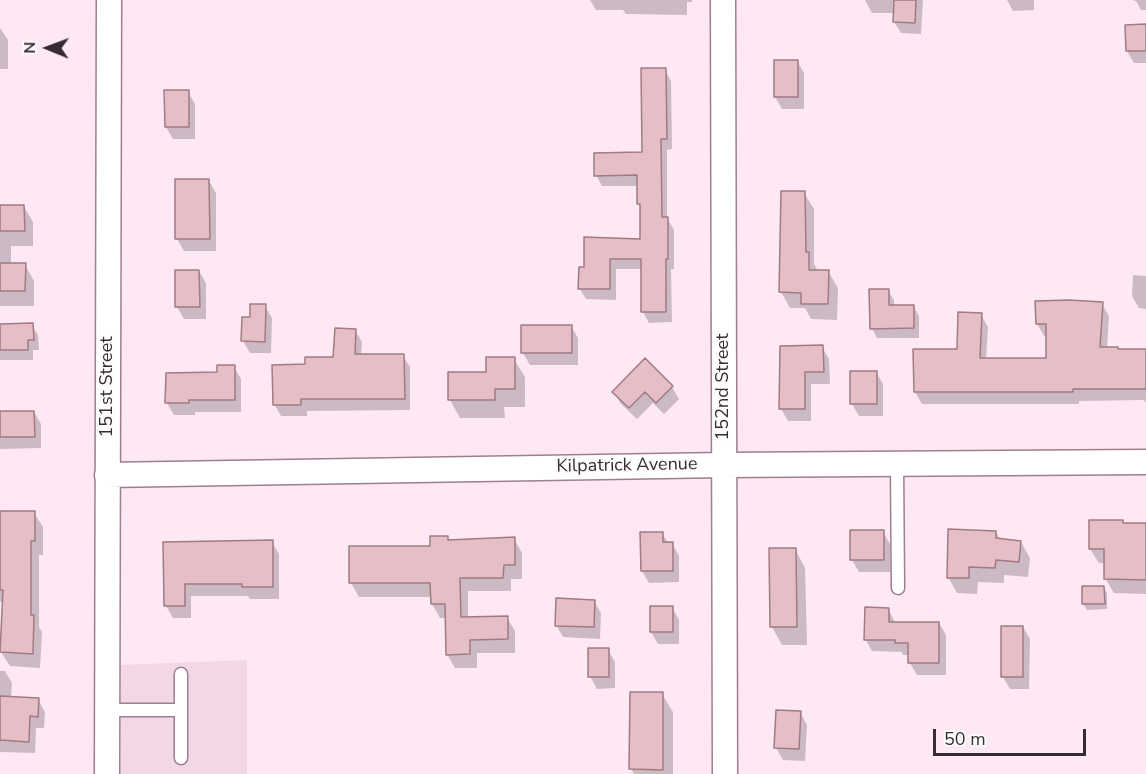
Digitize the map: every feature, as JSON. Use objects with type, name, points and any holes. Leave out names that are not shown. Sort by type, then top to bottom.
[{"type":"street","name":"151st Street","points":[[107,774],[109,0]]},
{"type":"street","name":"152nd Street","points":[[723,0],[725,774]]},
{"type":"street","name":"Kilpatrick Avenue","points":[[107,475],[724,465],[1146,462]]},
{"type":"lane","points":[[897,463],[898,588]]},
{"type":"lane","points":[[181,674],[181,758]]},
{"type":"lane","points":[[107,710],[181,710]]},
{"type":"shaded area","points":[[247,660],[247,774],[121,774],[121,665]]},
{"type":"building","points":[[894,0],[916,0],[915,23],[893,22]]},
{"type":"building","points":[[1146,24],[1146,51],[1126,51],[1125,25]]},
{"type":"building","points":[[774,60],[798,60],[798,97],[774,97]]},
{"type":"building","points":[[641,68],[666,68],[667,139],[661,139],[662,217],[668,217],[666,312],[641,312],[641,259],[610,259],[610,289],[578,289],[579,267],[584,267],[584,237],[640,239],[637,175],[594,176],[594,153],[642,152]]},
{"type":"building","points":[[164,90],[189,90],[189,127],[165,127]]},
{"type":"building","points":[[175,179],[209,179],[210,239],[175,239]]},
{"type":"building","points":[[781,191],[805,191],[806,252],[809,252],[809,270],[829,270],[828,304],[801,304],[801,293],[779,292]]},
{"type":"building","points":[[0,205],[24,205],[25,231],[0,231]]},
{"type":"building","points":[[0,263],[26,263],[25,291],[0,291]]},
{"type":"building","points":[[175,270],[199,270],[200,307],[175,307]]},
{"type":"building","points":[[869,289],[889,289],[889,305],[914,305],[914,328],[870,329]]},
{"type":"building","points":[[1035,301],[1103,302],[1100,347],[1146,349],[1146,389],[1073,389],[1073,392],[914,392],[913,349],[957,349],[958,312],[982,313],[980,358],[1046,358],[1046,324],[1036,324]]},
{"type":"building","points":[[250,304],[266,304],[265,342],[241,341],[242,317],[250,317]]},
{"type":"building","points":[[33,323],[34,340],[28,340],[28,350],[0,350],[0,324]]},
{"type":"building","points":[[521,325],[572,325],[572,353],[521,353]]},
{"type":"building","points":[[335,328],[356,329],[355,354],[404,354],[405,399],[301,399],[301,405],[273,405],[272,365],[305,364],[305,357],[333,357]]},
{"type":"building","points":[[823,345],[824,372],[805,372],[805,409],[779,409],[780,346]]},
{"type":"building","points":[[486,357],[515,357],[515,389],[495,389],[495,400],[448,400],[448,372],[486,372]]},
{"type":"building","points":[[645,358],[673,386],[656,403],[645,392],[629,408],[612,392]]},
{"type":"building","points":[[217,365],[235,365],[235,400],[189,400],[189,403],[165,403],[166,373],[217,372]]},
{"type":"building","points":[[850,371],[877,371],[877,404],[850,404]]},
{"type":"building","points":[[0,411],[34,411],[35,437],[0,437]]},
{"type":"building","points":[[0,511],[35,511],[35,541],[31,541],[33,654],[0,652],[3,590],[0,590]]},
{"type":"building","points":[[1089,520],[1146,523],[1146,580],[1104,579],[1104,549],[1089,549]]},
{"type":"building","points":[[948,529],[996,531],[996,538],[1021,541],[1019,562],[996,560],[995,568],[969,567],[969,578],[947,578]]},
{"type":"building","points":[[850,530],[884,530],[884,560],[850,560]]},
{"type":"building","points":[[640,532],[663,532],[663,542],[673,542],[673,571],[641,571]]},
{"type":"building","points":[[430,536],[448,536],[448,540],[515,537],[515,565],[504,565],[503,578],[460,578],[461,617],[508,616],[508,639],[470,640],[470,654],[446,655],[445,604],[431,604],[430,583],[349,583],[349,546],[430,546]]},
{"type":"building","points":[[273,540],[273,587],[242,587],[242,584],[185,584],[185,606],[164,606],[163,542]]},
{"type":"building","points":[[769,548],[796,548],[797,627],[770,627]]},
{"type":"building","points":[[1082,586],[1104,586],[1105,604],[1082,604]]},
{"type":"building","points":[[556,598],[595,600],[594,627],[555,626]]},
{"type":"building","points":[[650,606],[673,606],[673,632],[650,632]]},
{"type":"building","points":[[865,607],[889,608],[889,622],[939,622],[939,663],[908,663],[908,643],[895,643],[895,640],[864,640]]},
{"type":"building","points":[[1001,626],[1023,626],[1023,677],[1001,677]]},
{"type":"building","points":[[588,648],[609,648],[609,677],[588,677]]},
{"type":"building","points":[[630,692],[663,692],[663,770],[629,769]]},
{"type":"building","points":[[0,696],[39,698],[38,717],[30,716],[29,742],[0,740]]},
{"type":"building","points":[[776,710],[801,711],[799,749],[774,748]]}]
